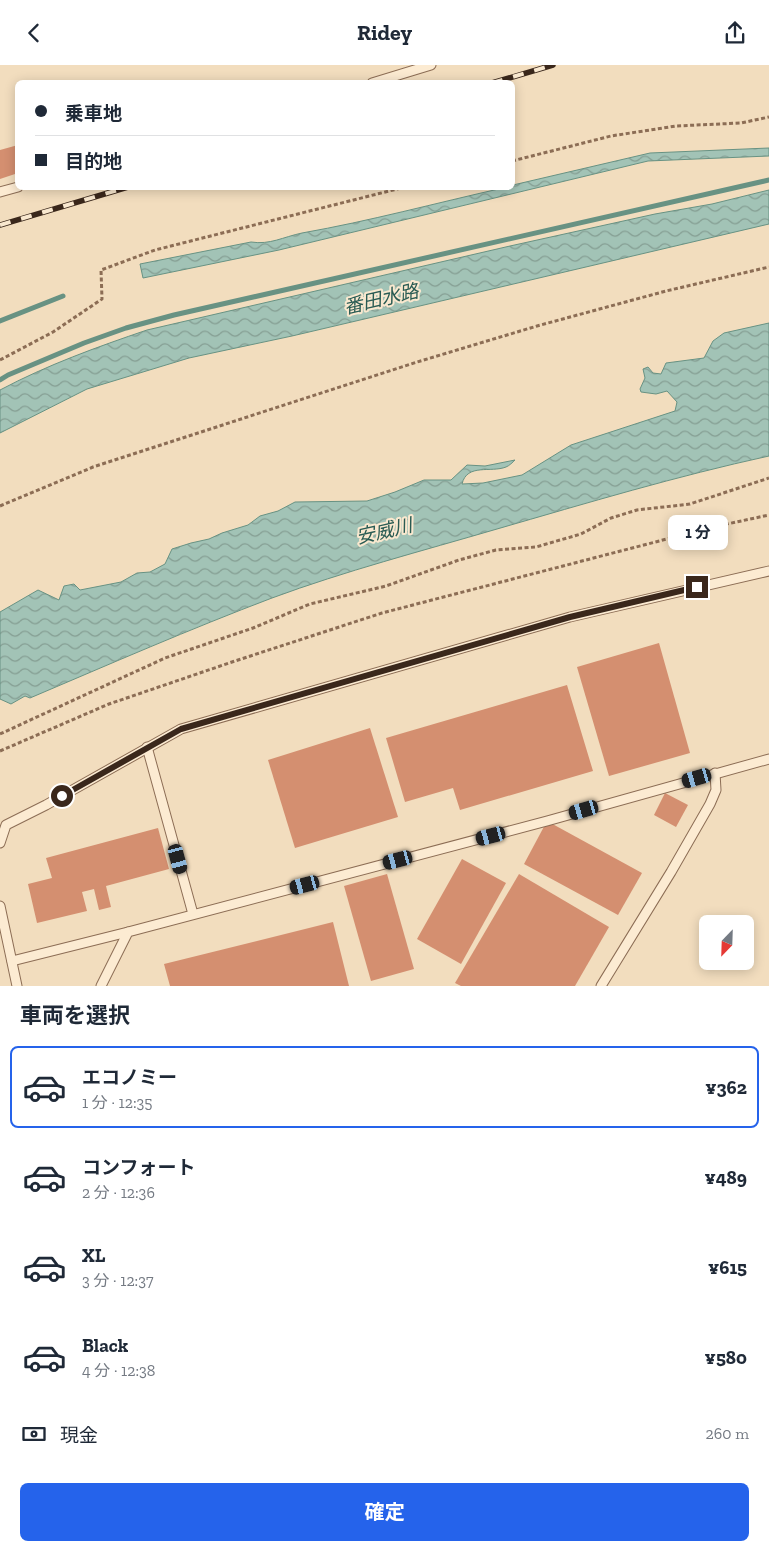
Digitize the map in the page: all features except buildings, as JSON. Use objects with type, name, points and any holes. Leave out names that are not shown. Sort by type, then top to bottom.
[{"type":"lane","points":[[382,80],[431,65]]},
{"type":"lane","points":[[0,193],[15,188]]},
{"type":"lane","points":[[0,843],[6,825],[46,805],[181,729],[570,617],[769,571]]},
{"type":"lane","points":[[147,747],[193,914]]},
{"type":"lane","points":[[12,961],[547,821],[769,759]]},
{"type":"lane","points":[[601,986],[710,804],[716,790],[715,773]]},
{"type":"lane","points":[[0,906],[17,986]]},
{"type":"lane","points":[[101,986],[128,932]]},
{"type":"path","points":[[515,160],[611,136],[676,126],[741,123],[769,117]]},
{"type":"path","points":[[0,360],[53,332],[102,299],[102,269],[155,250],[393,190]]},
{"type":"path","points":[[0,506],[93,467],[417,362],[629,301],[769,267]]},
{"type":"path","points":[[0,734],[165,658],[252,628],[310,604],[386,585],[459,560],[496,550],[536,547],[581,534],[611,517],[637,510],[690,503],[769,478]]},
{"type":"path","points":[[0,751],[109,704],[382,613],[705,529],[769,515]]},
{"type":"water","points":[[769,148],[769,156],[648,161],[279,250],[143,278],[140,264],[251,242],[270,242],[302,233],[494,190],[515,190],[515,185],[650,153]]},
{"type":"water","name":"番田水路","points":[[769,190],[769,224],[292,336],[189,358],[87,389],[0,433],[0,390],[72,357],[147,330],[510,246],[655,214],[712,204]]},
{"type":"water","name":"安威川","points":[[769,323],[769,456],[632,490],[327,579],[211,622],[30,698],[25,696],[11,704],[0,699],[0,612],[38,590],[59,600],[64,586],[74,584],[80,590],[121,582],[137,573],[150,572],[165,564],[172,549],[209,539],[248,525],[260,516],[278,511],[295,502],[367,501],[424,480],[451,480],[467,465],[485,466],[515,460],[510,465],[500,469],[480,470],[469,473],[462,484],[483,483],[522,475],[571,445],[675,411],[677,402],[667,391],[656,394],[641,392],[640,389],[645,378],[643,369],[648,367],[653,373],[661,374],[666,363],[704,358],[713,341],[724,333]]},
{"type":"waterway","points":[[0,380],[84,343],[126,328],[174,315],[769,180]]},
{"type":"waterway","points":[[0,321],[63,296]]},
{"type":"railway","points":[[502,80],[553,65]]},
{"type":"railway","points":[[0,225],[118,190]]},
{"type":"route","points":[[62,796],[181,729],[570,617],[697,587]]}]
